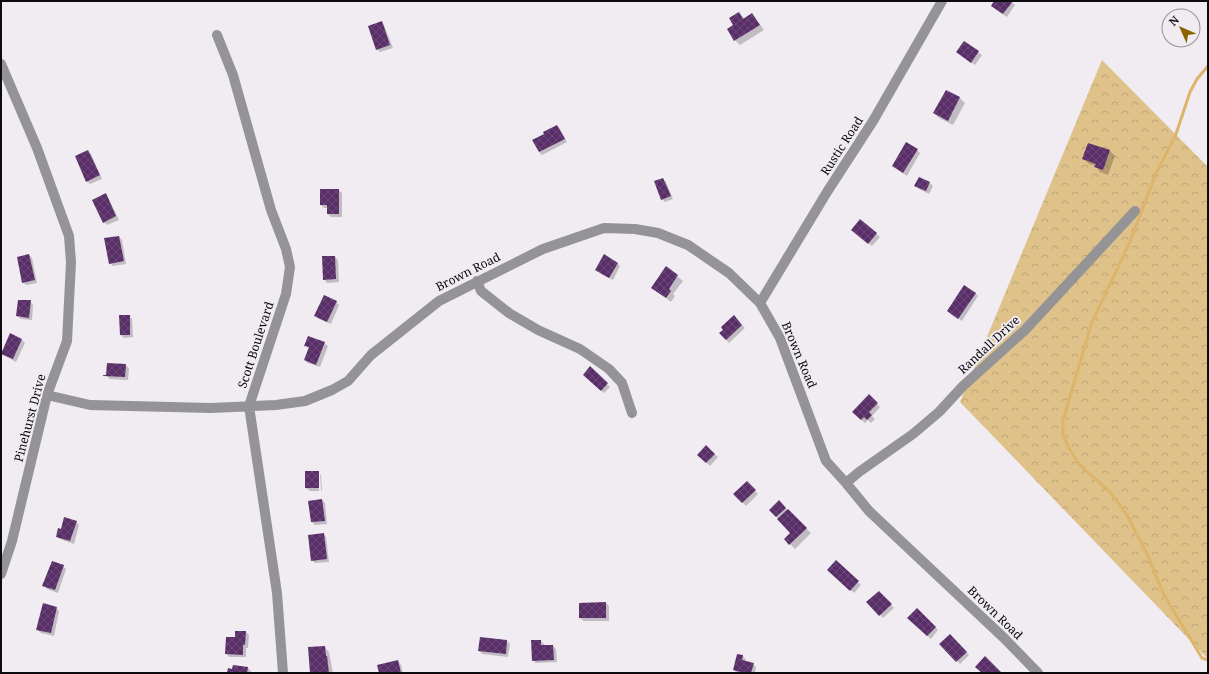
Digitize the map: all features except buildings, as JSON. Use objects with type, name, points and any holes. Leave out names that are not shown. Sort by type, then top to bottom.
[{"type":"street","name":"Rustic Road","points":[[760,303],[827,192],[873,121],[942,1]]},
{"type":"street","name":"Scott Boulevard","points":[[216,35],[233,75],[271,210],[286,249],[290,266],[286,294],[249,406],[277,593],[283,673]]},
{"type":"street","name":"Pinehurst Drive","points":[[1,64],[36,148],[69,236],[71,262],[67,341],[47,395],[12,541],[1,574]]},
{"type":"street","name":"Randall Drive","points":[[846,483],[855,474],[913,434],[939,412],[963,386],[1025,330],[1135,211]]},
{"type":"street","name":"Brown Road","points":[[47,395],[90,405],[225,408],[276,405],[305,401],[332,390],[348,381],[371,355],[439,301],[543,249],[604,228],[634,229],[658,233],[688,245],[729,273],[760,303],[780,338],[826,462],[869,511],[1004,638],[1038,673]]},
{"type":"street","points":[[477,281],[481,291],[510,313],[538,330],[580,349],[609,369],[622,383],[632,413]]},
{"type":"green space","points":[[1102,60],[1208,167],[1208,659],[960,402]]},
{"type":"waterway","points":[[1208,66],[1197,79],[1190,92],[1176,134],[1156,173],[1130,242],[1092,322],[1063,420],[1063,435],[1069,448],[1077,461],[1109,491],[1127,515],[1147,554],[1164,595],[1202,658],[1208,660]]}]
